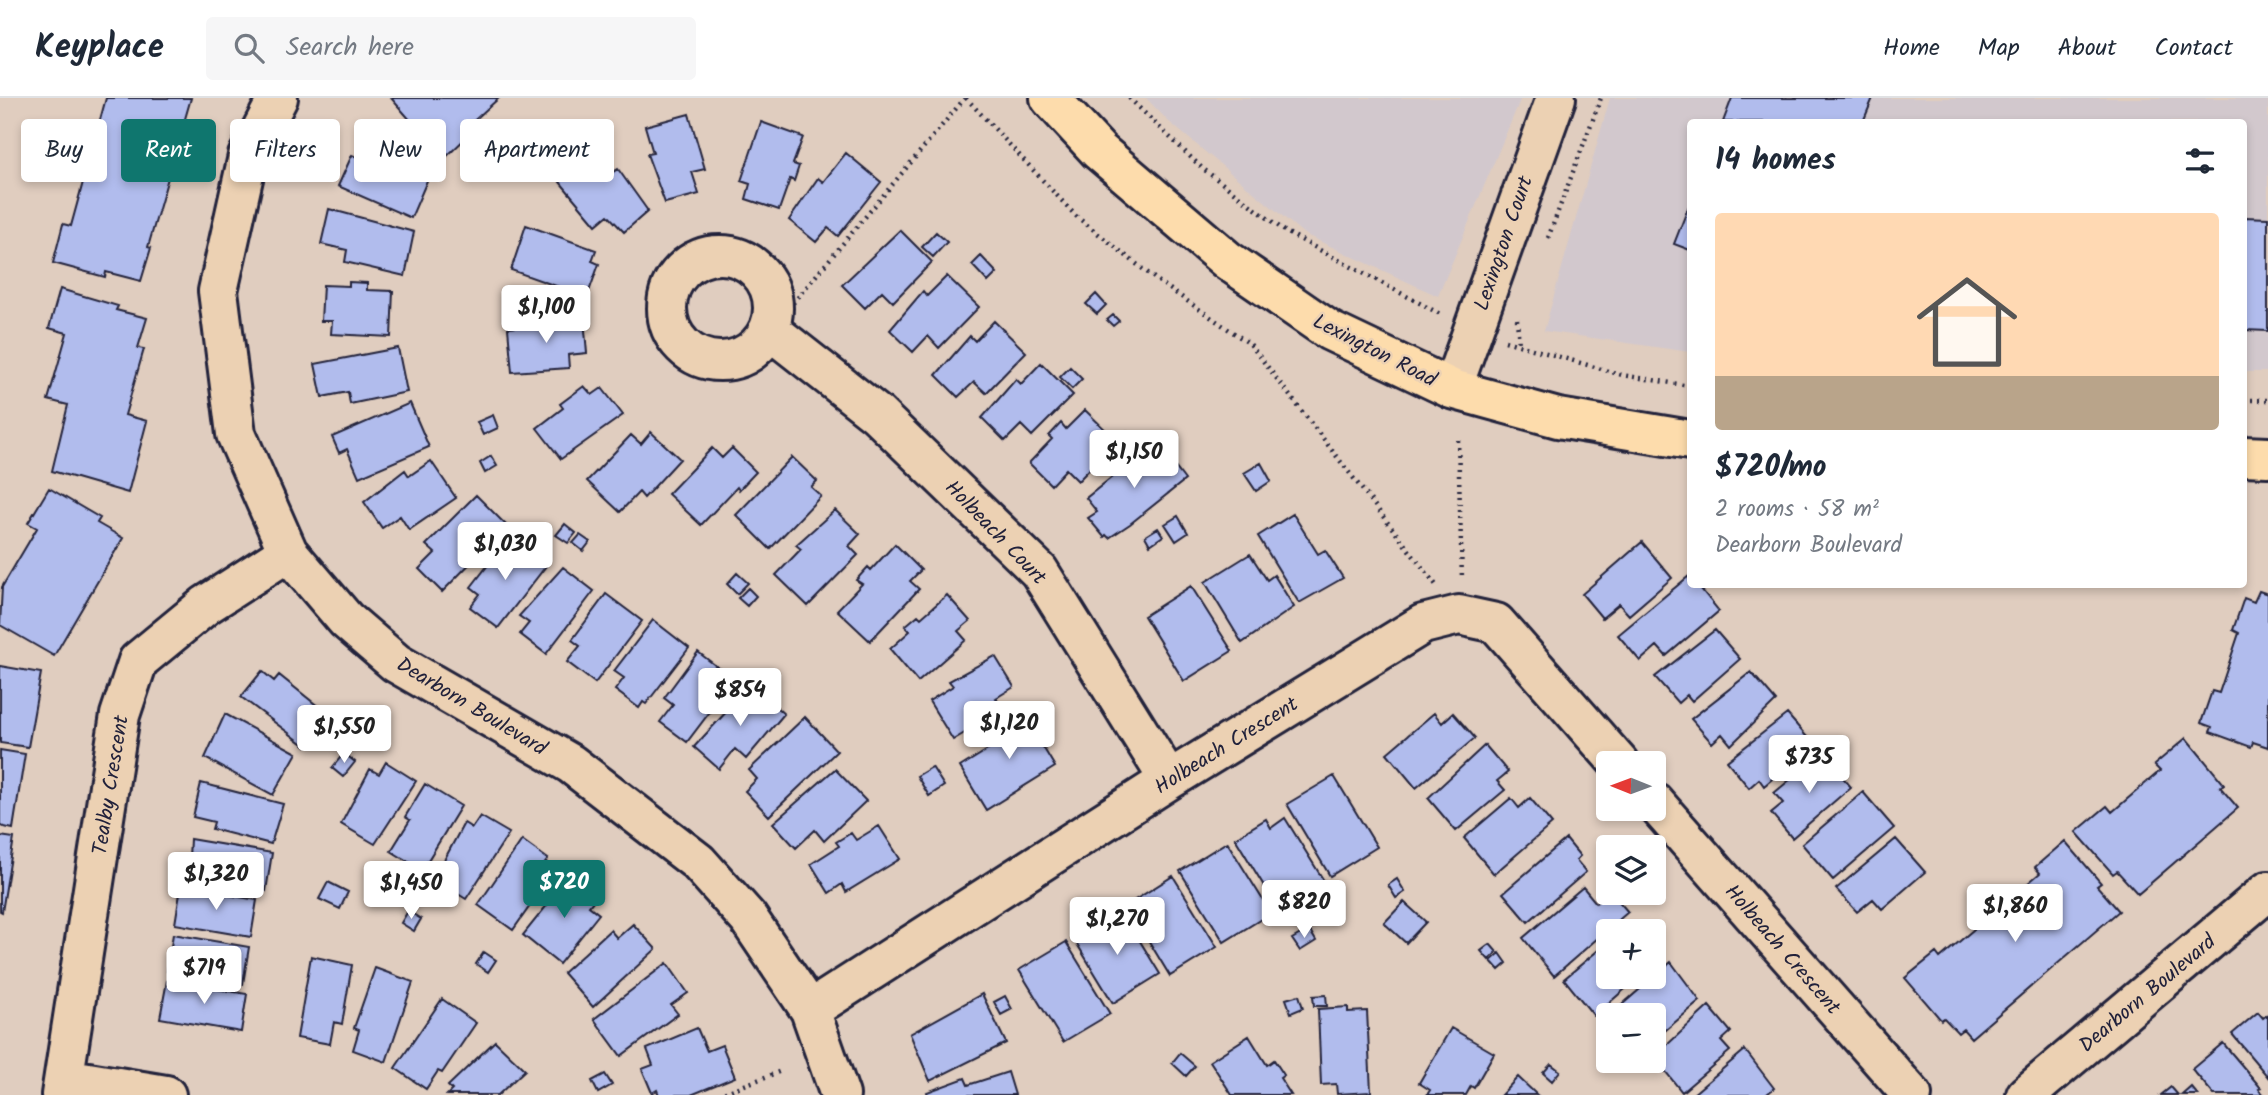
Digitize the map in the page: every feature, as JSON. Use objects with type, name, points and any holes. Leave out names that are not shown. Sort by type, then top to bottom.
[{"type":"main road","name":"Lexington Road","points":[[1050,98],[1099,151],[1227,260],[1330,331],[1452,388],[1558,418],[1687,440]]},
{"type":"main road","points":[[2247,456],[2268,457]]},
{"type":"street","name":"Dearborn Boulevard","points":[[278,98],[248,156],[218,291],[236,435],[288,552],[346,620],[396,663],[571,764],[698,862],[748,918],[810,1010],[840,1095]]},
{"type":"street","name":"Lexington Court","points":[[1452,388],[1556,98]]},
{"type":"street","name":"Holbeach Court","points":[[770,330],[877,414],[1039,571],[1169,780]]},
{"type":"street","name":"Tealby Crescent","points":[[62,1086],[120,715],[138,661],[206,605],[288,552]]},
{"type":"street","name":"Holbeach Crescent","points":[[810,1010],[1169,780],[1460,603],[1496,623],[1608,751]]},
{"type":"street","name":"Holbeach Crescent","points":[[1666,816],[1912,1095]]},
{"type":"street","name":"Dearborn Boulevard","points":[[2026,1095],[2268,891]]},
{"type":"street","points":[[62,1086],[166,1095]]},
{"type":"path","points":[[770,330],[966,98],[1076,216],[1158,281],[1250,344],[1460,603]]},
{"type":"path","points":[[1129,98],[1202,168],[1286,232],[1427,308]]},
{"type":"path","points":[[1514,345],[1622,375],[1687,386]]},
{"type":"path","points":[[2247,400],[2268,400]]},
{"type":"path","points":[[1458,440],[1460,603]]},
{"type":"path","points":[[718,1095],[781,1071]]},
{"type":"shaded area","points":[[1146,98],[1521,98],[1438,296],[1304,234],[1168,121]]},
{"type":"shaded area","points":[[1610,98],[2268,98],[2268,372],[2247,372],[2247,119],[1687,119],[1687,352],[1544,331]]},
{"type":"building","points":[[106,98],[191,98],[185,119],[121,119],[121,182],[167,182],[141,281],[106,272],[105,277],[53,263],[63,224],[71,226],[83,182],[107,182],[107,119],[100,119]]},
{"type":"building","points":[[391,98],[499,98],[476,119],[460,119],[460,144],[446,157],[446,119],[409,119]]},
{"type":"building","points":[[1732,98],[1873,98],[1864,119],[1724,119]]},
{"type":"building","points":[[689,114],[705,169],[692,172],[699,194],[665,203],[647,154],[653,153],[645,126]]},
{"type":"building","points":[[761,122],[803,137],[793,164],[799,166],[794,181],[790,179],[779,210],[746,199],[750,184],[741,181]]},
{"type":"building","points":[[846,153],[881,182],[838,236],[828,228],[816,242],[789,220],[818,178],[823,182]]},
{"type":"building","points":[[352,155],[354,182],[426,182],[411,218],[338,186]]},
{"type":"building","points":[[618,169],[648,211],[624,232],[608,215],[596,225],[560,182],[614,182],[614,171]]},
{"type":"building","points":[[329,209],[414,232],[405,276],[345,262],[347,250],[321,244]]},
{"type":"building","points":[[1687,211],[1687,249],[1674,244]]},
{"type":"building","points":[[2247,217],[2268,218],[2268,331],[2247,330]]},
{"type":"building","points":[[526,225],[596,250],[592,261],[599,264],[587,297],[511,270]]},
{"type":"building","points":[[900,230],[932,262],[893,302],[882,291],[865,308],[842,285]]},
{"type":"building","points":[[936,232],[947,242],[933,257],[922,247]]},
{"type":"building","points":[[981,256],[997,273],[988,282],[972,265]]},
{"type":"building","points":[[947,276],[979,307],[939,348],[928,336],[913,352],[890,330],[923,291],[927,296]]},
{"type":"building","points":[[349,282],[367,283],[367,290],[393,291],[391,337],[331,334],[332,321],[321,321],[323,285],[349,286]]},
{"type":"building","points":[[60,289],[118,306],[116,310],[147,318],[138,348],[144,349],[125,415],[147,421],[128,493],[52,471],[68,405],[48,400],[67,333],[49,328]]},
{"type":"building","points":[[1096,294],[1106,305],[1097,314],[1086,304]]},
{"type":"building","points":[[1113,315],[1119,321],[1113,326],[1107,320]]},
{"type":"building","points":[[584,319],[587,353],[568,355],[569,368],[512,372],[508,328]]},
{"type":"building","points":[[994,321],[1026,352],[986,393],[974,382],[958,397],[936,375],[970,336],[975,341]]},
{"type":"building","points":[[398,348],[407,392],[350,404],[348,392],[322,397],[315,364]]},
{"type":"building","points":[[1041,363],[1073,395],[1032,436],[1021,425],[1005,441],[982,418],[1016,379],[1021,384]]},
{"type":"building","points":[[1070,367],[1082,379],[1072,389],[1060,377]]},
{"type":"building","points":[[584,386],[592,395],[602,388],[623,415],[561,459],[537,428],[563,408],[560,404]]},
{"type":"building","points":[[410,403],[429,447],[359,477],[347,449],[339,453],[332,437]]},
{"type":"building","points":[[1085,410],[1117,441],[1078,481],[1066,469],[1051,485],[1029,463],[1052,439],[1049,436],[1061,423],[1066,429]]},
{"type":"building","points":[[493,415],[498,428],[483,435],[477,422]]},
{"type":"building","points":[[1127,431],[1136,443],[1126,450],[1116,439]]},
{"type":"building","points":[[651,432],[680,459],[644,498],[639,492],[620,512],[587,481],[631,435],[641,444]]},
{"type":"building","points":[[1156,442],[1185,480],[1130,524],[1109,538],[1106,535],[1104,537],[1088,518],[1097,512],[1086,498],[1132,461],[1126,453],[1135,445],[1142,453]]},
{"type":"building","points":[[712,448],[722,458],[732,448],[756,472],[739,490],[737,487],[701,525],[668,494]]},
{"type":"building","points":[[491,456],[497,466],[485,473],[480,463]]},
{"type":"building","points":[[792,457],[817,481],[811,487],[821,496],[770,549],[736,515]]},
{"type":"building","points":[[431,461],[456,498],[409,530],[400,516],[382,528],[364,502],[405,470],[409,476]]},
{"type":"building","points":[[1261,463],[1271,481],[1256,491],[1244,473]]},
{"type":"building","points":[[49,488],[100,518],[97,523],[123,538],[54,656],[0,625],[2,587],[37,528],[28,523]]},
{"type":"building","points":[[476,495],[507,526],[442,592],[419,569],[435,553],[426,545]]},
{"type":"building","points":[[835,510],[860,534],[849,546],[858,555],[808,606],[776,575],[801,549],[796,545]]},
{"type":"building","points":[[1293,514],[1318,554],[1325,550],[1343,578],[1299,603],[1258,536]]},
{"type":"building","points":[[1178,516],[1188,533],[1176,541],[1165,524]]},
{"type":"building","points":[[565,524],[576,533],[568,543],[556,535]]},
{"type":"building","points":[[1158,528],[1163,536],[1150,545],[1145,536]]},
{"type":"building","points":[[580,535],[590,542],[583,551],[573,543]]},
{"type":"building","points":[[509,538],[546,566],[498,628],[470,607],[480,594],[471,587]]},
{"type":"building","points":[[1642,542],[1672,578],[1629,615],[1619,604],[1602,618],[1582,594]]},
{"type":"building","points":[[895,544],[921,570],[910,581],[919,589],[870,641],[837,610],[862,584],[856,580],[868,567],[871,570]]},
{"type":"building","points":[[1250,554],[1267,580],[1274,575],[1294,607],[1242,643],[1205,582]]},
{"type":"building","points":[[563,567],[594,591],[546,654],[520,634],[529,623],[519,616]]},
{"type":"building","points":[[737,573],[748,583],[737,594],[727,584]]},
{"type":"building","points":[[1687,578],[1687,588],[1700,588],[1719,611],[1666,656],[1657,646],[1640,661],[1618,635]]},
{"type":"building","points":[[1191,586],[1232,651],[1184,681],[1144,616]]},
{"type":"building","points":[[748,588],[756,596],[747,606],[738,598]]},
{"type":"building","points":[[2259,591],[2268,594],[2268,747],[2253,742],[2251,747],[2210,732],[2212,727],[2201,723],[2212,691],[2219,693],[2239,633],[2233,630],[2244,598],[2254,602]]},
{"type":"building","points":[[606,594],[642,621],[595,683],[567,662],[580,646],[572,640]]},
{"type":"building","points":[[947,595],[970,621],[958,631],[966,640],[918,682],[890,649],[910,631],[905,626],[918,615],[921,618]]},
{"type":"building","points":[[653,620],[689,648],[646,704],[643,702],[639,708],[615,690],[624,678],[614,671]]},
{"type":"building","points":[[1715,630],[1740,659],[1692,701],[1687,695],[1678,703],[1655,677]]},
{"type":"building","points":[[698,652],[734,680],[687,742],[660,722],[673,705],[664,698]]},
{"type":"building","points":[[995,656],[1014,687],[996,698],[1003,710],[953,740],[929,701],[953,686],[949,681]]},
{"type":"building","points":[[0,666],[41,673],[28,747],[0,743]]},
{"type":"building","points":[[262,671],[274,681],[279,675],[330,716],[306,746],[241,697]]},
{"type":"building","points":[[1751,672],[1776,701],[1731,745],[1722,734],[1712,743],[1691,719]]},
{"type":"building","points":[[751,685],[784,714],[746,759],[735,749],[719,769],[694,747]]},
{"type":"building","points":[[1028,710],[1046,739],[1040,742],[1055,767],[986,810],[960,767],[989,749],[983,739]]},
{"type":"building","points":[[1434,713],[1442,723],[1453,713],[1475,738],[1416,788],[1387,753]]},
{"type":"building","points":[[225,714],[297,753],[273,795],[205,758]]},
{"type":"building","points":[[1787,714],[1813,744],[1764,786],[1759,779],[1749,788],[1727,761]]},
{"type":"building","points":[[805,717],[837,751],[769,816],[745,791],[757,779],[749,770]]},
{"type":"building","points":[[2186,738],[2224,784],[2220,787],[2238,808],[2138,894],[2117,871],[2113,874],[2076,832],[2107,806],[2112,812],[2160,771],[2154,765]]},
{"type":"building","points":[[1485,745],[1508,772],[1497,781],[1505,790],[1456,831],[1428,798]]},
{"type":"building","points":[[0,750],[25,754],[13,829],[0,826]]},
{"type":"building","points":[[344,753],[355,762],[343,777],[332,768]]},
{"type":"building","points":[[1822,753],[1851,787],[1792,838],[1771,813],[1783,803],[1774,793]]},
{"type":"building","points":[[386,762],[416,781],[375,844],[341,824],[370,769],[379,774]]},
{"type":"building","points":[[932,767],[944,786],[929,796],[917,776]]},
{"type":"building","points":[[835,769],[866,801],[824,841],[815,830],[796,848],[773,823]]},
{"type":"building","points":[[1334,776],[1377,847],[1330,876],[1287,804]]},
{"type":"building","points":[[201,783],[283,804],[271,844],[212,829],[214,822],[193,817]]},
{"type":"building","points":[[425,784],[461,806],[422,870],[391,851],[410,820],[405,817]]},
{"type":"building","points":[[1863,792],[1894,828],[1833,880],[1802,844]]},
{"type":"building","points":[[1511,798],[1519,808],[1530,798],[1552,824],[1494,874],[1464,838]]},
{"type":"building","points":[[480,816],[509,833],[466,899],[434,879],[464,823],[472,828]]},
{"type":"building","points":[[1285,818],[1324,881],[1278,909],[1235,838],[1266,819],[1271,828]]},
{"type":"building","points":[[879,826],[900,859],[846,892],[842,884],[829,893],[811,864],[839,846],[836,842],[851,833],[856,840]]},
{"type":"building","points":[[0,836],[14,838],[2,912],[0,911]]},
{"type":"building","points":[[190,839],[272,853],[266,891],[188,877]]},
{"type":"building","points":[[1566,839],[1580,856],[1576,860],[1586,872],[1528,922],[1503,893]]},
{"type":"building","points":[[1896,839],[1925,872],[1882,909],[1873,899],[1857,912],[1836,889]]},
{"type":"building","points":[[522,840],[548,859],[539,872],[549,879],[513,930],[478,905]]},
{"type":"building","points":[[2065,841],[2101,883],[2097,886],[2119,911],[1971,1038],[1963,1029],[1958,1033],[1944,1018],[1941,1020],[1905,978],[1936,953],[1940,958],[2040,873],[2035,867]]},
{"type":"building","points":[[1227,842],[1271,913],[1224,942],[1180,871]]},
{"type":"building","points":[[572,874],[598,895],[589,906],[599,914],[559,964],[523,935]]},
{"type":"building","points":[[1173,876],[1217,947],[1170,976],[1127,905]]},
{"type":"building","points":[[1397,879],[1405,892],[1396,898],[1388,885]]},
{"type":"building","points":[[328,882],[348,892],[340,909],[319,899]]},
{"type":"building","points":[[181,887],[257,900],[251,937],[175,924]]},
{"type":"building","points":[[1583,887],[1596,905],[1622,905],[1628,912],[1620,919],[1596,919],[1596,940],[1554,976],[1523,938]]},
{"type":"building","points":[[1404,902],[1426,922],[1406,943],[1384,923]]},
{"type":"building","points":[[1121,910],[1160,974],[1113,1003],[1074,939]]},
{"type":"building","points":[[408,911],[421,919],[414,931],[401,923]]},
{"type":"building","points":[[633,924],[656,949],[593,1007],[563,973],[610,930],[617,938]]},
{"type":"building","points":[[1309,929],[1316,941],[1300,951],[1292,939]]},
{"type":"building","points":[[173,934],[249,947],[243,984],[167,971]]},
{"type":"building","points":[[1066,942],[1110,1014],[1063,1042],[1019,970]]},
{"type":"building","points":[[1490,944],[1497,952],[1489,960],[1481,951]]},
{"type":"building","points":[[484,952],[496,960],[488,972],[476,964]]},
{"type":"building","points":[[1596,952],[1596,989],[1625,989],[1609,1003],[1596,1003],[1594,1016],[1564,979]]},
{"type":"building","points":[[1500,953],[1507,963],[1499,970],[1491,961]]},
{"type":"building","points":[[311,956],[352,965],[342,1024],[334,1022],[330,1044],[297,1038]]},
{"type":"building","points":[[1671,962],[1700,1001],[1666,1030],[1666,1003],[1624,1003],[1640,989],[1666,989],[1666,966]]},
{"type":"building","points":[[667,963],[688,993],[671,1005],[678,1014],[621,1056],[594,1019]]},
{"type":"building","points":[[375,968],[413,982],[386,1062],[353,1050],[359,1030],[354,1028]]},
{"type":"building","points":[[167,981],[247,994],[241,1032],[160,1018]]},
{"type":"building","points":[[982,994],[1006,1043],[930,1081],[910,1034]]},
{"type":"building","points":[[1299,995],[1303,1008],[1291,1013],[1286,999]]},
{"type":"building","points":[[1326,995],[1327,1006],[1314,1006],[1313,996]]},
{"type":"building","points":[[1005,996],[1012,1009],[1001,1015],[994,1002]]},
{"type":"building","points":[[442,999],[476,1023],[442,1073],[438,1071],[426,1089],[395,1068]]},
{"type":"building","points":[[1709,1006],[1731,1032],[1721,1041],[1730,1051],[1682,1092],[1666,1072],[1666,1046]]},
{"type":"building","points":[[1348,1007],[1348,1012],[1367,1011],[1371,1092],[1337,1094],[1336,1084],[1321,1085],[1318,1009]]},
{"type":"building","points":[[2258,1012],[2263,1018],[2268,1014],[2268,1077],[2232,1034]]},
{"type":"building","points":[[697,1028],[707,1051],[722,1045],[735,1077],[691,1095],[659,1095],[657,1090],[652,1093],[642,1069],[653,1065],[647,1049]]},
{"type":"building","points":[[1451,1028],[1494,1053],[1474,1088],[1471,1086],[1466,1095],[1427,1095],[1430,1090],[1419,1083]]},
{"type":"building","points":[[1249,1036],[1267,1065],[1274,1060],[1284,1075],[1280,1078],[1291,1095],[1232,1095],[1210,1061]]},
{"type":"building","points":[[495,1041],[525,1070],[498,1095],[447,1095],[452,1090],[448,1086]]},
{"type":"building","points":[[2223,1043],[2264,1095],[2214,1095],[2192,1069]]},
{"type":"building","points":[[1745,1050],[1774,1088],[1766,1095],[1692,1095]]},
{"type":"building","points":[[1180,1053],[1195,1066],[1186,1076],[1172,1063]]},
{"type":"building","points":[[1551,1064],[1560,1071],[1552,1081],[1543,1073]]},
{"type":"building","points":[[1008,1072],[1015,1095],[928,1095],[927,1092],[965,1078],[968,1085]]},
{"type":"building","points":[[605,1074],[612,1085],[598,1093],[592,1081]]},
{"type":"building","points":[[1518,1077],[1537,1095],[1501,1095]]},
{"type":"building","points":[[2171,1087],[2178,1095],[2161,1095]]},
{"type":"building","points":[[2191,1087],[2198,1095],[2182,1095]]}]
